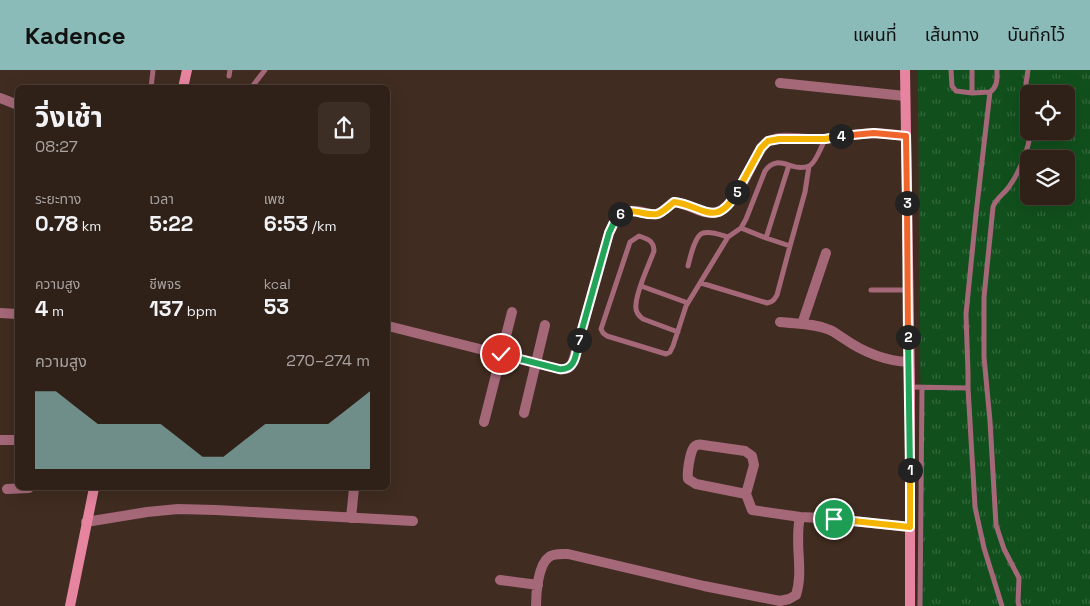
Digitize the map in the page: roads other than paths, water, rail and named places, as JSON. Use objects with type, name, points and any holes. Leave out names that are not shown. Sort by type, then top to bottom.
[{"type":"street","points":[[184,85],[187,70]]},
{"type":"street","points":[[906,70],[910,387],[910,606]]},
{"type":"street","points":[[780,83],[905,96]]},
{"type":"street","points":[[0,98],[15,104]]},
{"type":"street","points":[[390,326],[566,370],[571,366],[609,233],[617,216],[626,211],[659,214],[674,202],[711,214],[719,212],[735,196],[761,148],[768,141],[779,139],[825,139],[874,133],[906,136]]},
{"type":"street","points":[[802,324],[826,253]]},
{"type":"street","points":[[484,422],[512,312]]},
{"type":"street","points":[[0,313],[15,314]]},
{"type":"street","points":[[780,322],[822,327],[835,332],[880,358],[896,362],[909,362]]},
{"type":"street","points":[[524,413],[545,325]]},
{"type":"street","points":[[0,440],[15,440]]},
{"type":"street","points":[[746,494],[696,484],[688,479],[688,468],[694,446],[698,444],[745,451],[752,456],[754,465],[746,494],[752,510],[800,518],[828,518],[910,527]]},
{"type":"street","points":[[7,489],[15,489]]},
{"type":"street","points":[[70,606],[94,490]]},
{"type":"street","points":[[351,518],[354,490]]},
{"type":"street","points":[[86,522],[178,509],[413,521]]},
{"type":"street","points":[[536,606],[538,585],[544,562],[549,556],[555,554],[568,554],[704,586],[780,601],[789,599],[796,595],[800,584],[797,534],[800,518]]},
{"type":"street","points":[[500,580],[538,585]]},
{"type":"lane","points":[[151,85],[153,70]]},
{"type":"lane","points":[[254,85],[265,70]]},
{"type":"lane","points":[[951,70],[952,86],[956,91],[972,93],[990,92],[995,88],[997,70]]},
{"type":"lane","points":[[972,70],[972,93]]},
{"type":"lane","points":[[1026,85],[1028,70]]},
{"type":"lane","points":[[990,92],[966,314],[975,507],[984,548],[1002,606]]},
{"type":"lane","points":[[678,332],[638,316],[635,307],[640,286],[654,251],[654,245],[652,242],[639,236],[630,242],[601,329],[607,336],[666,354],[670,352],[673,346],[678,332],[688,303],[728,237],[741,228],[746,219],[768,166],[780,162],[799,168],[809,166],[814,162],[825,139]]},
{"type":"lane","points":[[1019,606],[1019,578],[1004,549],[995,519],[990,421],[984,357],[984,297],[993,207],[995,201],[1009,187],[1027,149],[1028,140]]},
{"type":"lane","points":[[766,238],[789,165]]},
{"type":"lane","points":[[701,283],[768,303],[774,301],[805,192],[809,166]]},
{"type":"lane","points":[[741,228],[790,246]]},
{"type":"lane","points":[[688,266],[699,236],[702,233],[728,237]]},
{"type":"lane","points":[[640,286],[688,303]]},
{"type":"lane","points":[[871,290],[908,290]]},
{"type":"lane","points":[[910,387],[968,388]]},
{"type":"lane","points":[[920,606],[922,388]]}]
